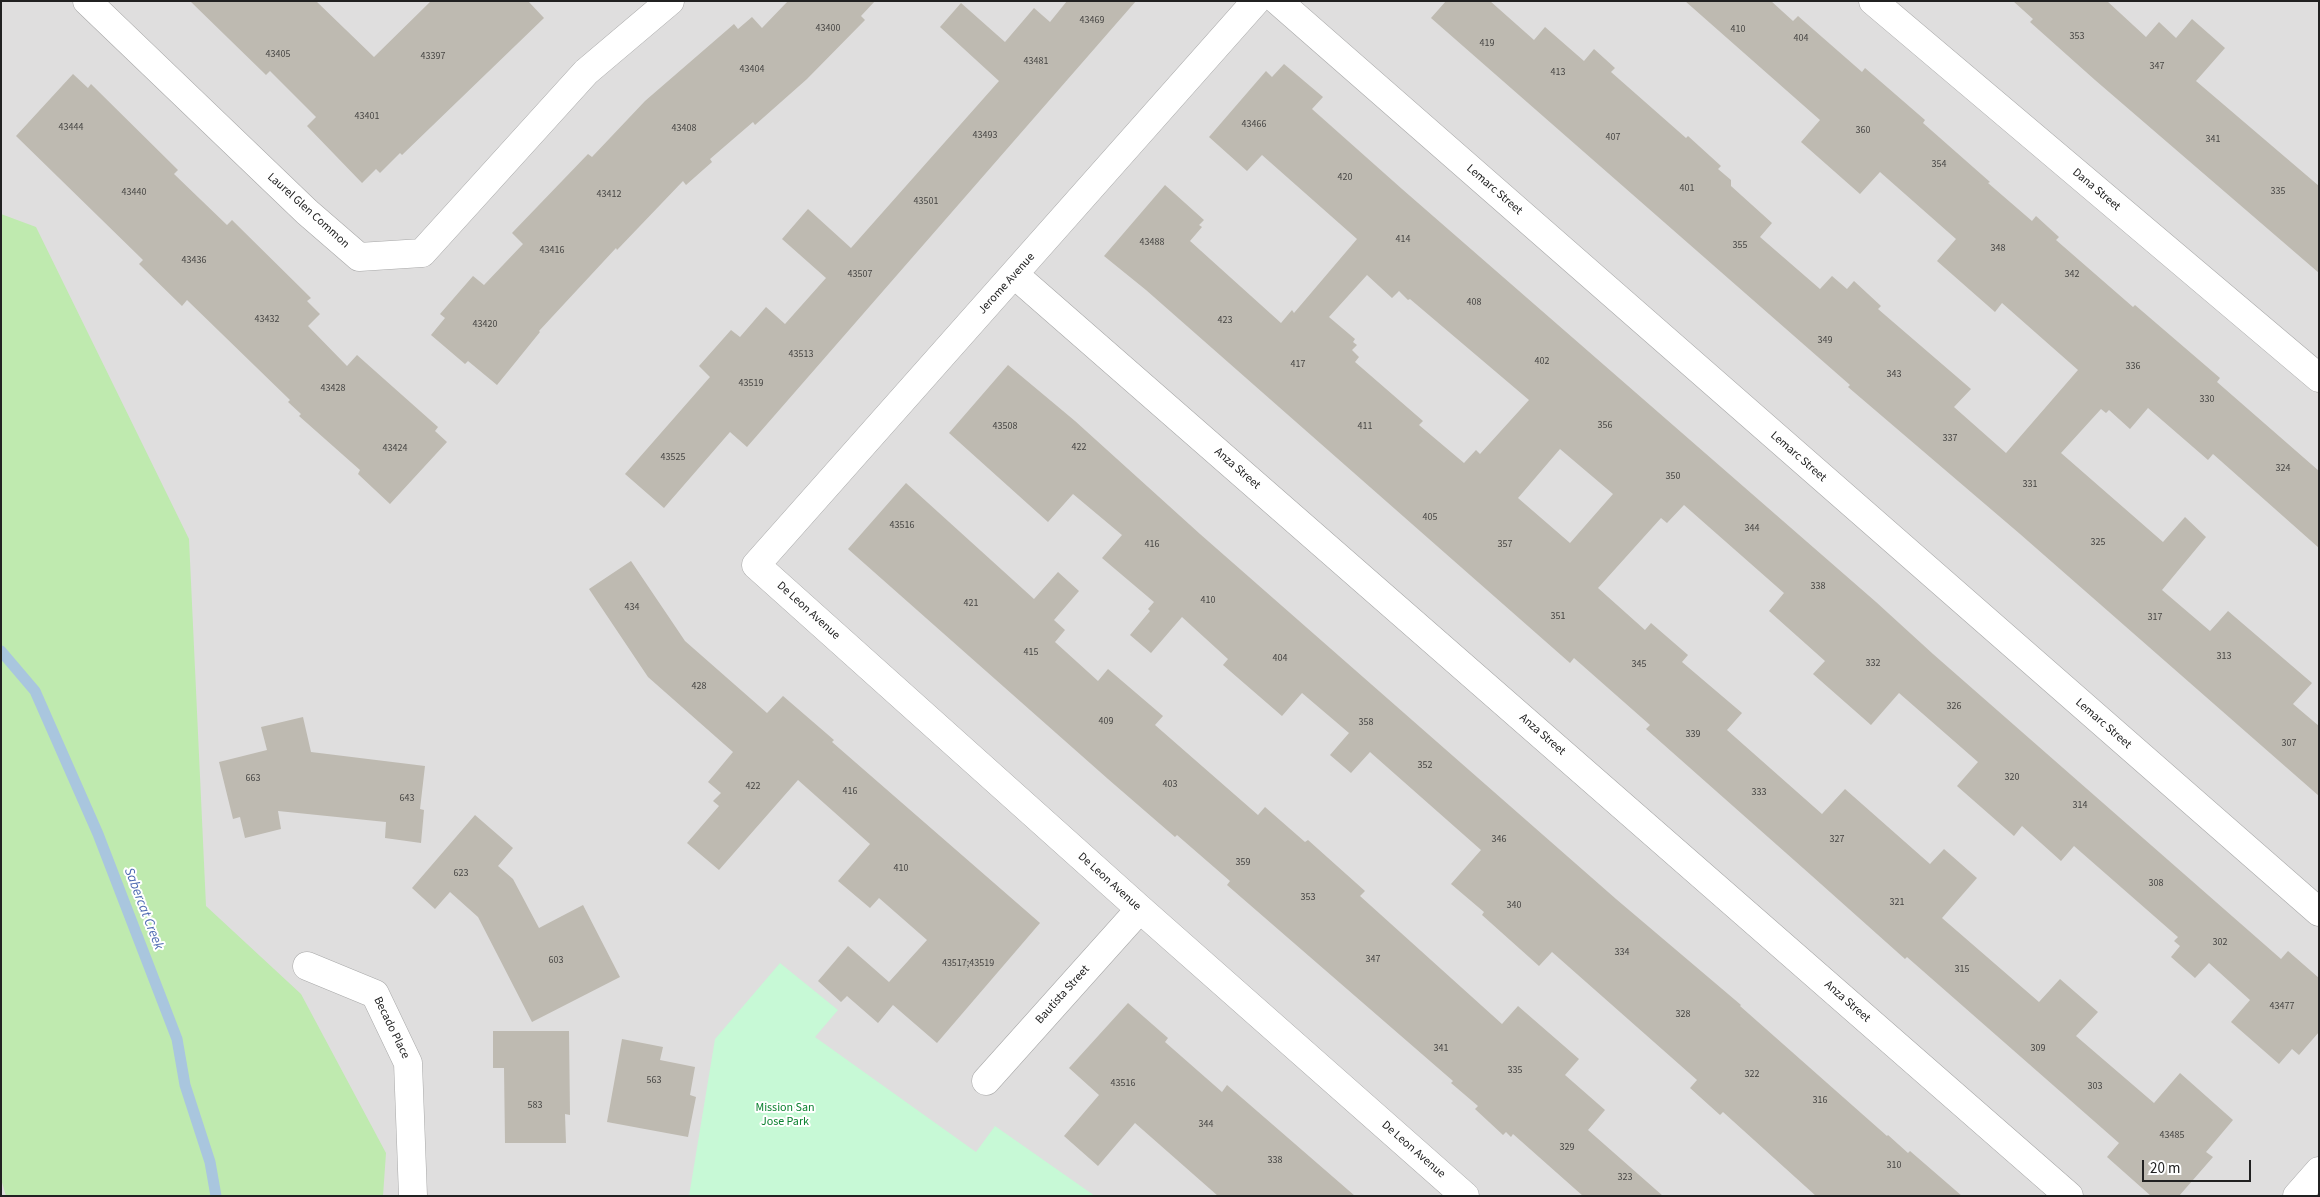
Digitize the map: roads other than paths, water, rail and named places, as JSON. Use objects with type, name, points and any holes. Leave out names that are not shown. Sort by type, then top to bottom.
[{"type":"street","name":"Laurel Glen Common","points":[[87,1],[307,212],[359,257],[422,253],[586,72],[670,1]]},
{"type":"street","name":"Jerome Avenue","points":[[756,565],[1256,1]]},
{"type":"street","name":"Lemarc Street","points":[[1278,1],[2319,912]]},
{"type":"street","name":"Dana Street","points":[[1872,1],[2319,378]]},
{"type":"street","name":"Anza Street","points":[[1015,275],[2069,1196]]},
{"type":"street","name":"De Leon Avenue","points":[[756,565],[1140,909],[1465,1196]]},
{"type":"street","name":"Bautista Street","points":[[986,1081],[1140,909]]},
{"type":"street","name":"Becado Place","points":[[307,966],[375,994],[408,1063],[413,1196]]},
{"type":"street","points":[[2297,1196],[2319,1171]]},
{"type":"waterway","name":"Sabercat Creek","points":[[1,651],[35,691],[98,834],[177,1039],[185,1085],[210,1162],[216,1196]]},
{"type":"park label","name":"Mission San Jose Park","points":[[785,1115]]}]
